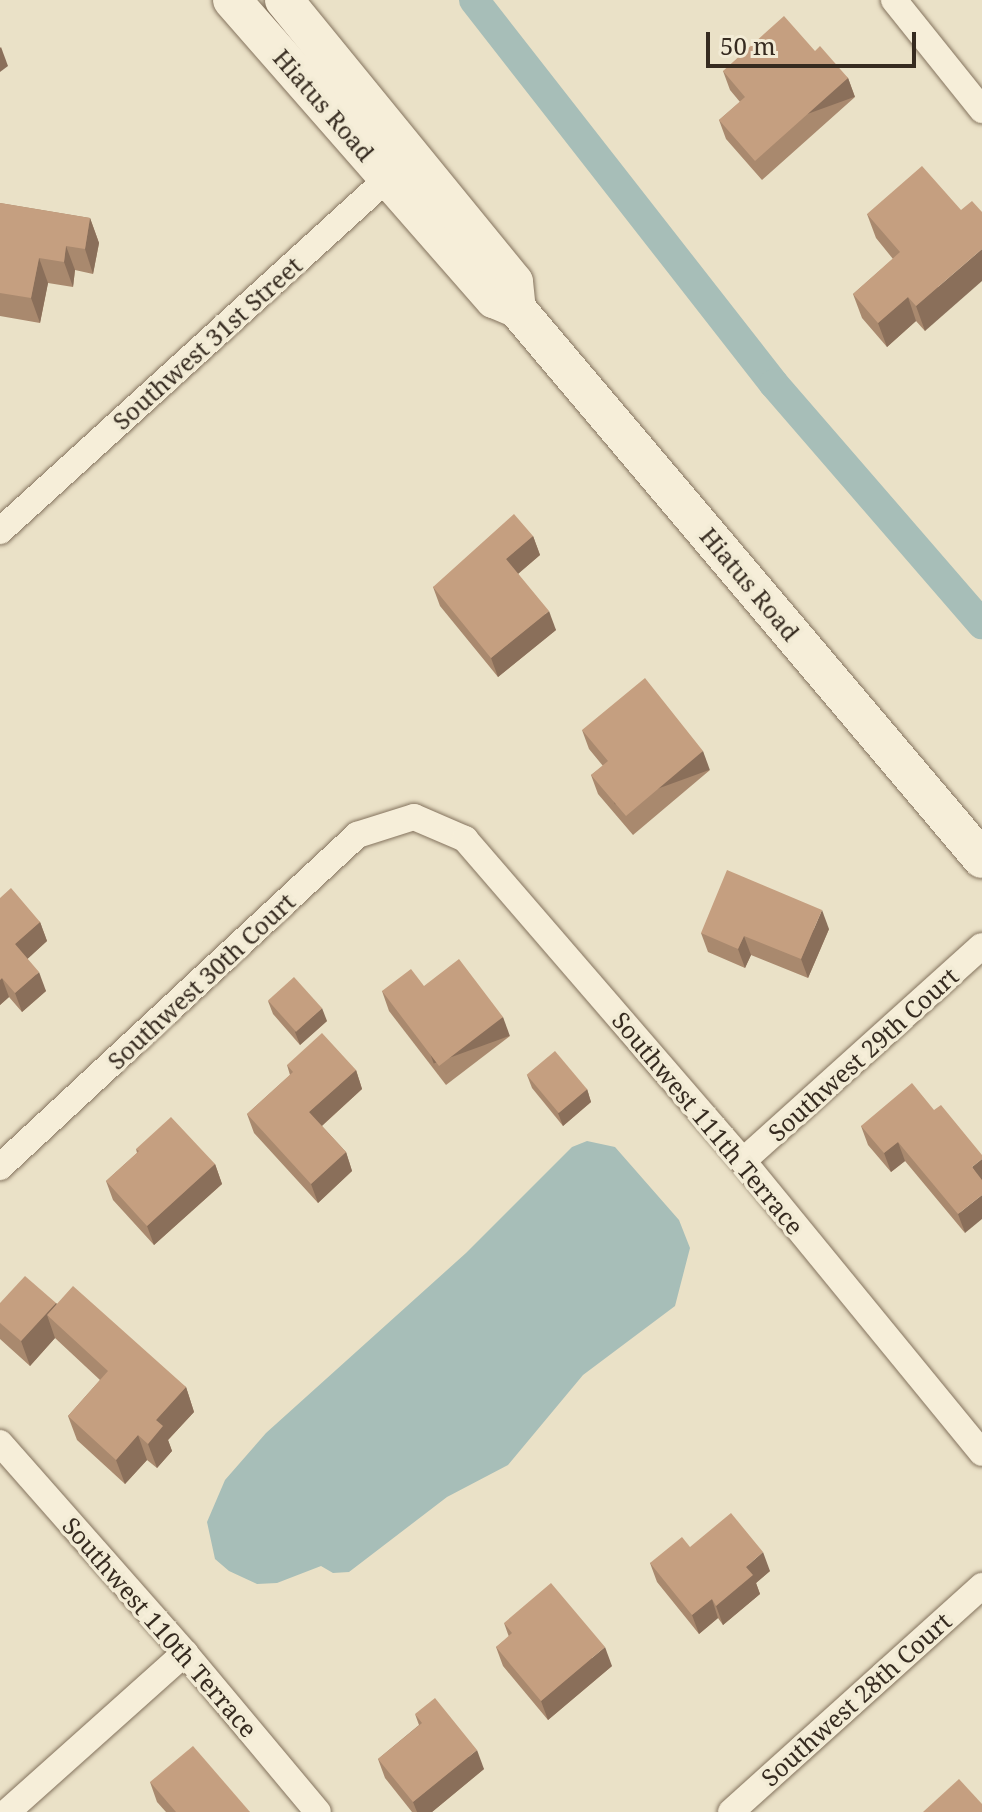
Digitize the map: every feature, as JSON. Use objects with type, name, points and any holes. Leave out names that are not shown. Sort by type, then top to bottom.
[{"type":"street","name":"Hiatus Road","points":[[232,0],[514,282],[517,309],[982,859]]},
{"type":"street","name":"Hiatus Road","points":[[284,0],[401,166]]},
{"type":"street","points":[[894,0],[982,110]]},
{"type":"street","name":"Southwest 31st Street","points":[[0,531],[401,166]]},
{"type":"street","name":"Southwest 111th Terrace","points":[[414,817],[465,839],[743,1161],[982,1453]]},
{"type":"street","name":"Southwest 30th Court","points":[[0,1167],[357,835],[414,817]]},
{"type":"street","name":"Southwest 29th Court","points":[[743,1161],[982,946]]},
{"type":"street","name":"Southwest 110th Terrace","points":[[0,1443],[185,1653],[318,1812]]},
{"type":"street","name":"Southwest 28th Court","points":[[731,1812],[982,1586]]},
{"type":"street","points":[[7,1812],[185,1653]]},
{"type":"water","points":[[587,1141],[615,1147],[679,1220],[690,1248],[675,1306],[583,1375],[508,1465],[447,1497],[349,1572],[333,1573],[321,1566],[277,1583],[257,1584],[229,1571],[215,1559],[207,1522],[225,1480],[266,1433],[466,1253],[572,1147]]},
{"type":"building","points":[[784,16],[815,51],[820,46],[848,78],[755,161],[719,120],[745,97],[723,71]]},
{"type":"building","points":[[922,166],[961,210],[972,201],[982,212],[982,249],[916,306],[908,297],[878,323],[853,294],[900,252],[867,214]]},
{"type":"building","points":[[0,203],[90,218],[85,249],[66,246],[64,262],[39,258],[31,298],[0,293]]},
{"type":"building","points":[[514,514],[533,536],[506,559],[549,611],[491,658],[433,587]]},
{"type":"building","points":[[645,678],[703,751],[626,816],[591,775],[608,761],[582,730]]},
{"type":"building","points":[[727,870],[822,910],[801,959],[744,936],[738,949],[701,933]]},
{"type":"building","points":[[11,888],[40,922],[15,944],[39,972],[15,993],[2,978],[0,980],[0,898]]},
{"type":"building","points":[[459,959],[503,1017],[439,1066],[382,991],[411,969],[424,986]]},
{"type":"building","points":[[294,977],[322,1008],[296,1032],[268,1000]]},
{"type":"building","points":[[322,1033],[356,1070],[309,1112],[346,1152],[311,1184],[247,1114],[293,1072],[287,1065]]},
{"type":"building","points":[[555,1051],[587,1089],[559,1113],[527,1075]]},
{"type":"building","points":[[912,1083],[934,1110],[941,1105],[982,1155],[982,1159],[972,1167],[982,1180],[982,1195],[958,1214],[898,1142],[884,1153],[861,1126]]},
{"type":"building","points":[[171,1117],[215,1164],[147,1226],[106,1181]]},
{"type":"building","points":[[25,1276],[56,1303],[21,1341],[0,1323],[0,1303]]},
{"type":"building","points":[[73,1286],[186,1387],[156,1420],[163,1426],[148,1444],[138,1435],[116,1460],[68,1416],[108,1371],[47,1315]]},
{"type":"building","points":[[731,1513],[763,1552],[746,1567],[753,1575],[716,1606],[712,1599],[692,1615],[650,1563],[682,1537],[690,1547]]},
{"type":"building","points":[[551,1583],[605,1647],[541,1701],[496,1647],[512,1633],[504,1623]]},
{"type":"building","points":[[435,1698],[477,1750],[413,1802],[378,1759],[422,1723],[415,1714]]},
{"type":"building","points":[[193,1746],[250,1812],[176,1812],[150,1782]]},
{"type":"building","points":[[959,1779],[982,1804],[982,1812],[923,1812]]},
{"type":"waterway","points":[[474,0],[774,384],[982,624]]}]
